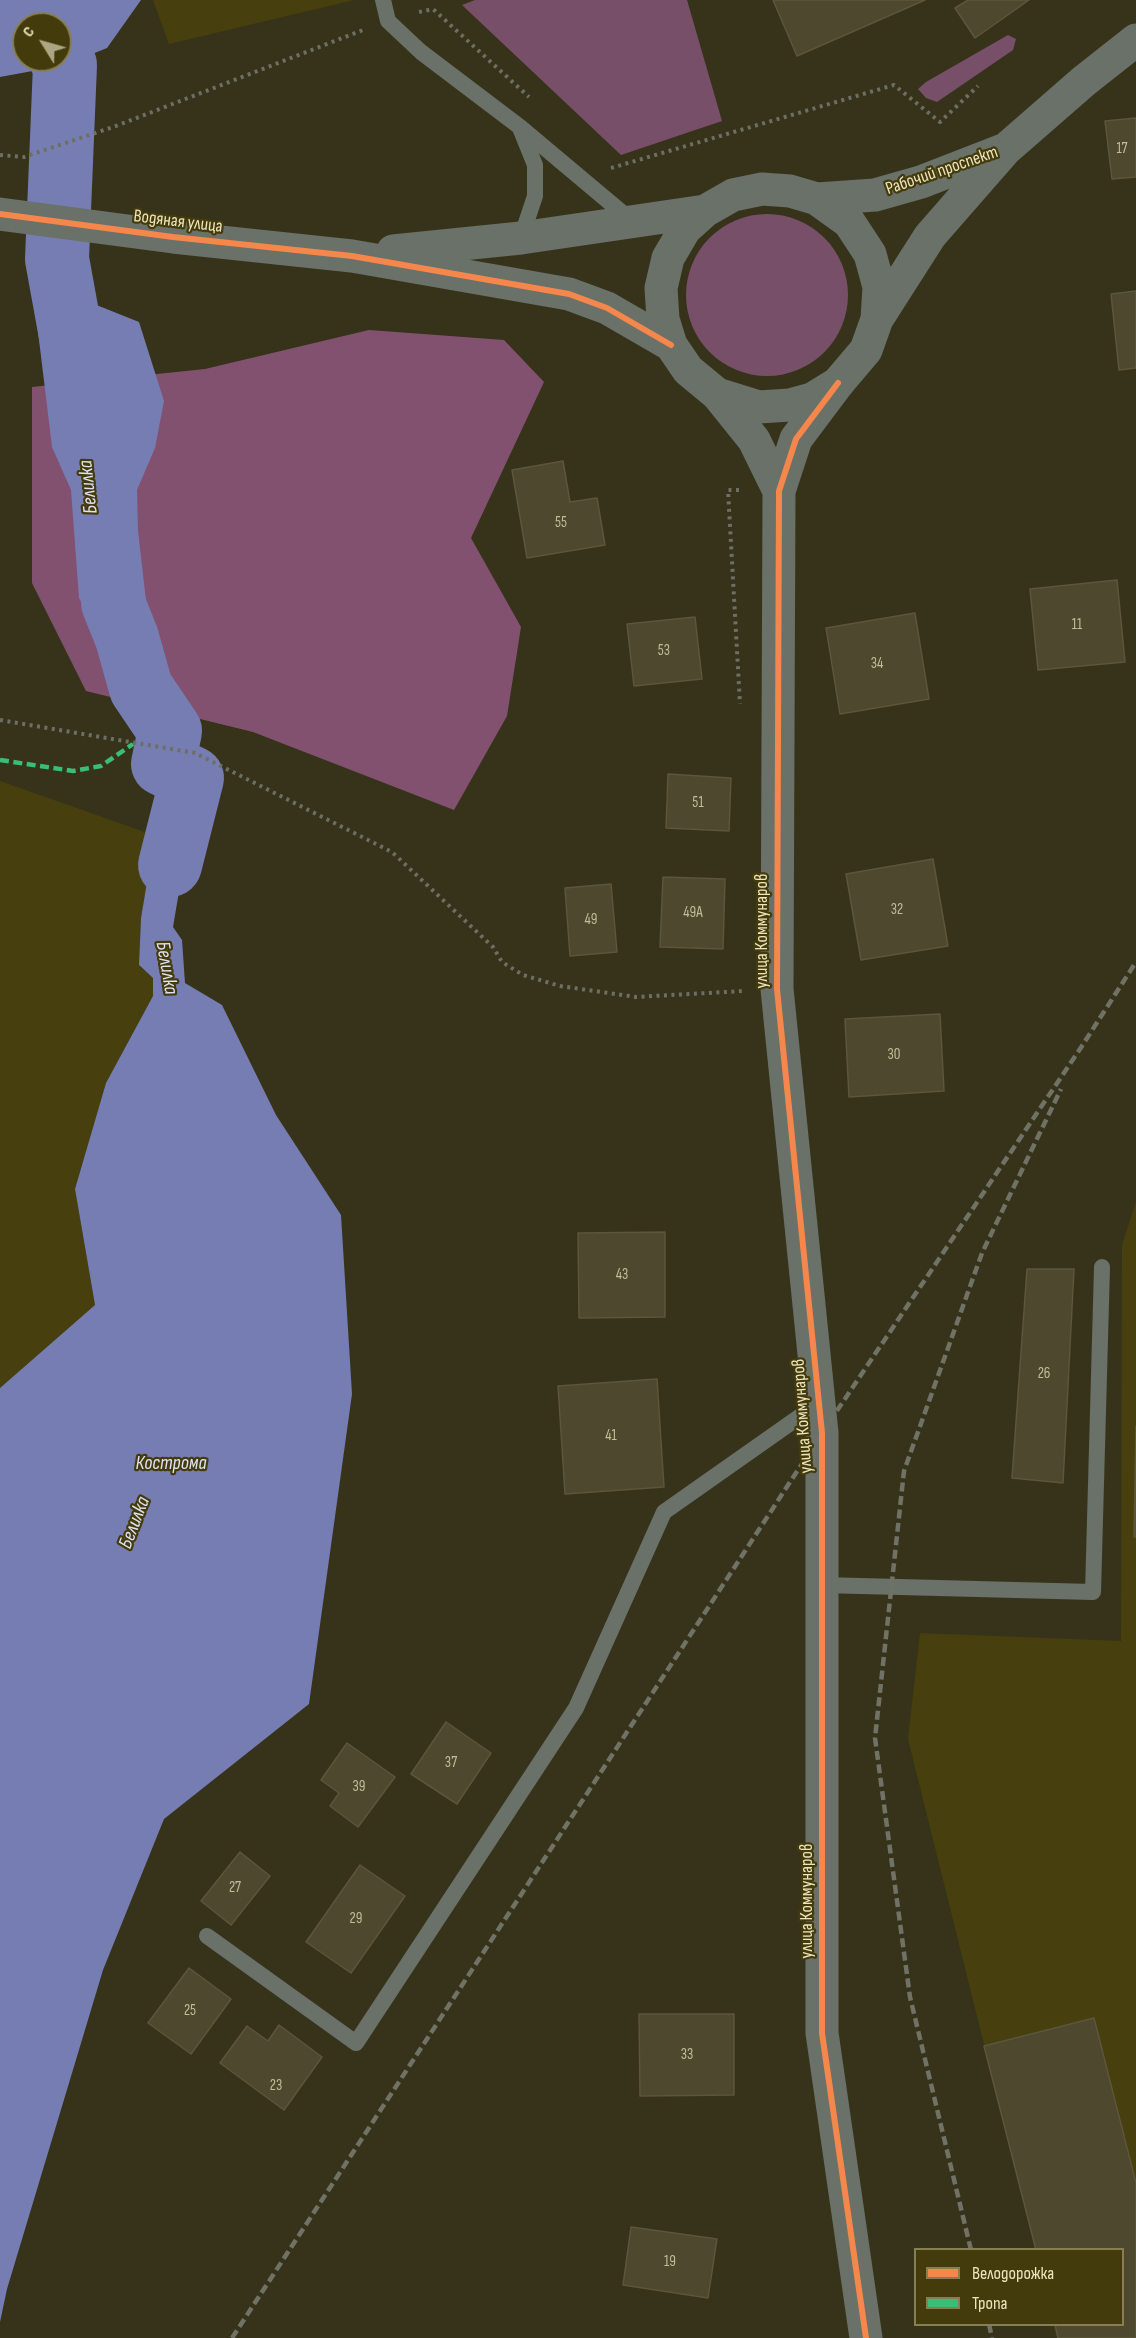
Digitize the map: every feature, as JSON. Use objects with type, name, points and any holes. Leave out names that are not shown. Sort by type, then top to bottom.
[{"type":"street","name":"Рабочий проспект","points":[[817,200],[875,195],[921,182],[1006,149],[1084,81],[1136,40]]},
{"type":"street","points":[[778,491],[796,439],[866,350],[877,319],[930,236],[1006,149]]},
{"type":"street","points":[[778,491],[753,440],[717,394],[688,370],[671,345],[663,319],[661,288],[668,258],[685,229],[705,211],[733,195],[762,189],[790,191],[817,200],[849,222],[870,254],[879,287],[877,319]]},
{"type":"street","points":[[352,256],[521,238],[705,211]]},
{"type":"street","name":"Водяная улица","points":[[2,214],[173,237],[352,256]]},
{"type":"street","points":[[352,256],[569,294],[607,308],[671,345]]},
{"type":"street","points":[[717,394],[759,407],[790,405],[812,399],[838,383]]},
{"type":"street","name":"улица Коммунаров","points":[[778,491],[777,989],[822,1433],[822,2033],[866,2338]]},
{"type":"lane","points":[[383,0],[388,21],[421,52],[520,127],[633,222]]},
{"type":"lane","points":[[520,127],[535,165],[535,196],[521,238]]},
{"type":"lane","points":[[822,1585],[1093,1592],[1102,1267]]},
{"type":"lane","points":[[207,1936],[356,2043],[576,1708],[664,1512],[819,1403]]},
{"type":"path","points":[[0,155],[24,157],[116,126],[388,21]]},
{"type":"path","points":[[608,169],[894,85],[940,122],[978,86]]},
{"type":"path","points":[[0,720],[195,753],[392,852],[493,947],[502,962],[523,975],[560,986],[636,997],[777,989]]},
{"type":"shaded area","points":[[153,0],[354,0],[169,44]]},
{"type":"shaded area","points":[[475,0],[687,0],[722,121],[621,155],[462,5]]},
{"type":"shaded area","points":[[1008,35],[1016,39],[1013,50],[937,102],[926,98],[918,89],[926,82]]},
{"type":"shaded area","points":[[767,214],[798,221],[812,228],[824,238],[834,250],[841,264],[848,295],[841,326],[834,340],[824,352],[812,362],[798,369],[767,376],[736,369],[722,362],[710,352],[700,340],[693,326],[686,295],[693,264],[700,250],[710,238],[722,228],[736,221]]},
{"type":"shaded area","points":[[369,330],[504,340],[544,382],[471,538],[521,627],[507,716],[454,810],[253,732],[86,691],[32,583],[32,387],[205,369]]},
{"type":"shaded area","points":[[0,781],[159,837],[148,876],[141,918],[139,966],[153,978],[153,996],[106,1083],[75,1189],[95,1305],[0,1388]]},
{"type":"shaded area","points":[[1136,1202],[1136,2338],[1057,2338],[1053,2326],[1124,2326],[1124,2248],[1035,2248],[908,1739],[920,1633],[1121,1641],[1122,1245]]},
{"type":"water","points":[[0,0],[141,0],[107,48],[72,62],[72,12],[12,12],[12,72],[27,72],[0,77]]},
{"type":"water","points":[[57,259],[84,300],[139,322],[164,401],[155,448],[137,490],[138,531],[148,618],[141,688],[95,627],[79,598],[71,490],[52,447],[36,315],[45,261]]},
{"type":"water","name":"Кострома","points":[[192,778],[206,804],[193,849],[182,874],[173,927],[182,940],[185,983],[222,1005],[276,1115],[341,1215],[352,1394],[309,1704],[164,1819],[103,1970],[7,2289],[0,2322],[0,1388],[95,1305],[75,1189],[106,1083],[153,996],[153,978],[139,965],[141,918],[148,876],[159,837]]},
{"type":"building","points":[[773,0],[925,0],[797,56]]},
{"type":"building","points":[[968,0],[1029,0],[975,38],[955,8]]},
{"type":"building","points":[[1136,118],[1136,177],[1112,179],[1105,121]]},
{"type":"building","points":[[1136,291],[1136,368],[1119,370],[1111,294]]},
{"type":"building","points":[[563,461],[570,502],[597,498],[605,545],[527,558],[512,470]]},
{"type":"building","points":[[1117,580],[1125,662],[1038,670],[1030,589]]},
{"type":"building","points":[[915,613],[929,699],[840,714],[826,628]]},
{"type":"building","points":[[695,617],[702,679],[634,686],[627,624]]},
{"type":"building","points":[[668,774],[731,778],[729,831],[666,828]]},
{"type":"building","points":[[933,859],[948,946],[861,960],[846,874]]},
{"type":"building","points":[[663,877],[725,879],[723,949],[660,947]]},
{"type":"building","points":[[611,884],[617,952],[570,956],[565,888]]},
{"type":"building","points":[[940,1014],[944,1091],[849,1097],[845,1019]]},
{"type":"building","points":[[665,1232],[665,1317],[579,1318],[578,1233]]},
{"type":"building","points":[[1027,1269],[1074,1269],[1063,1483],[1012,1478]]},
{"type":"building","points":[[657,1379],[664,1487],[565,1494],[558,1386]]},
{"type":"building","points":[[1136,1426],[1136,1537],[1134,1537]]},
{"type":"building","points":[[446,1722],[491,1753],[457,1804],[411,1774]]},
{"type":"building","points":[[347,1743],[395,1777],[358,1827],[330,1806],[339,1793],[321,1780]]},
{"type":"building","points":[[240,1852],[270,1876],[231,1925],[201,1901]]},
{"type":"building","points":[[360,1865],[405,1896],[351,1973],[306,1942]]},
{"type":"building","points":[[189,1968],[231,1999],[191,2054],[148,2023]]},
{"type":"building","points":[[639,2014],[734,2014],[734,2095],[640,2096]]},
{"type":"building","points":[[1094,2018],[1136,2183],[1136,2338],[1058,2338],[1055,2326],[1124,2326],[1124,2248],[1035,2248],[984,2046]]},
{"type":"building","points":[[279,2025],[322,2057],[284,2110],[220,2063],[247,2026],[268,2041]]},
{"type":"building","points":[[631,2227],[717,2239],[708,2298],[623,2285]]},
{"type":"waterway","name":"Белилка","points":[[65,72],[57,259],[73,347]]},
{"type":"waterway","name":"Белилка","points":[[113,603],[127,638],[141,688],[170,731],[163,764],[192,778],[170,865]]},
{"type":"railway","points":[[232,2338],[822,1433],[1136,962]]},
{"type":"railway","points":[[971,2248],[910,1997],[875,1738],[904,1471],[982,1253],[1061,1089]]},
{"type":"railway","points":[[989,2326],[992,2338]]},
{"type":"marked path","points":[[0,760],[73,771],[101,766],[133,744]]},
{"type":"cycle path","points":[[0,214],[173,237],[352,256],[569,294],[607,308],[671,345]]},
{"type":"cycle path","points":[[838,383],[796,439],[779,491],[777,989],[822,1433],[822,2033],[866,2338]]}]
